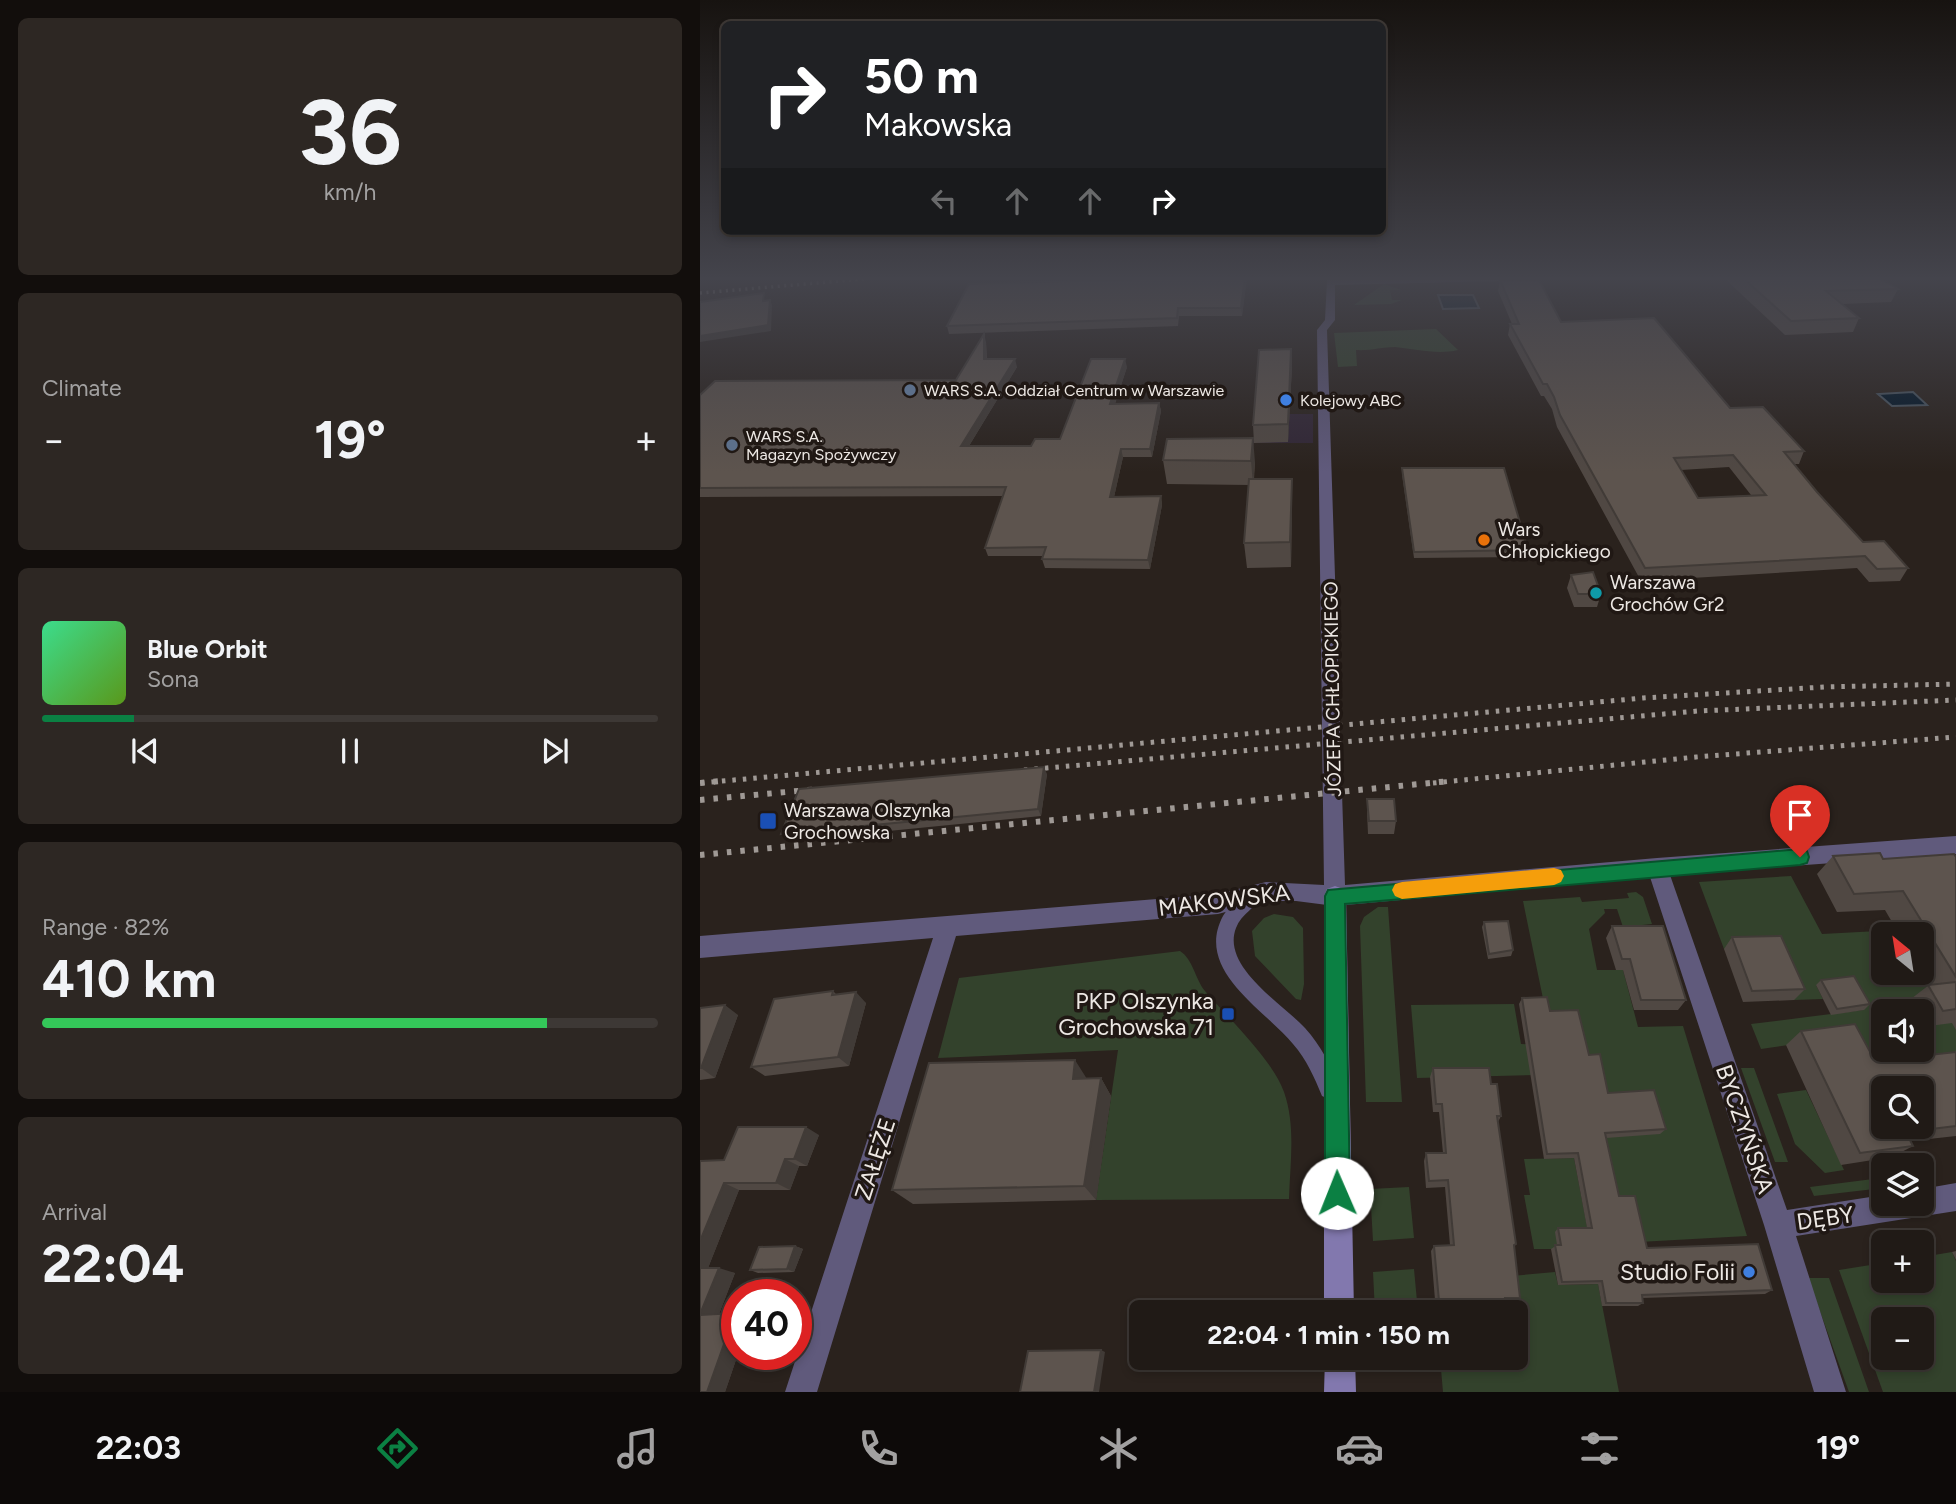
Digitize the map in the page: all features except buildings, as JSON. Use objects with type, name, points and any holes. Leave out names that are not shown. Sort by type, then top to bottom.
[{"type":"street","name":"JÓZEFA CHŁOPICKIEGO","points":[[1322,342],[1335,896],[1339,1300]]},
{"type":"street","name":"MAKOWSKA","points":[[700,947],[1219,904],[1255,893],[1300,890],[1335,896],[1657,867],[1956,845]]},
{"type":"street","name":"BYCZYŃSKA","points":[[1657,867],[1778,1225],[1830,1392]]},
{"type":"street","name":"ZAŁĘŻE","points":[[801,1392],[948,926]]},
{"type":"street","points":[[1934,1201],[1956,1198]]},
{"type":"street","name":"DĘBY","points":[[1778,1225],[1871,1211]]},
{"type":"street","points":[[1340,1370],[1340,1392]]},
{"type":"lane","points":[[1255,893],[1232,917],[1226,930],[1226,953],[1252,992],[1296,1032],[1314,1057],[1326,1077],[1336,1115]]},
{"type":"shaded area","points":[[1257,414],[1313,414],[1313,443],[1253,443]]},
{"type":"green space","points":[[1335,342],[1450,342],[1458,350],[1434,352],[1395,347],[1356,350],[1357,366],[1338,367]]},
{"type":"green space","points":[[1791,876],[1822,934],[1871,931],[1871,985],[1930,985],[1937,998],[1871,999],[1871,1060],[1837,1038],[1761,1049],[1751,1024],[1863,1010],[1816,985],[1823,999],[1794,1000],[1772,947],[1724,949],[1699,882]]},
{"type":"green space","points":[[1636,892],[1643,897],[1652,924],[1623,927],[1617,909],[1604,909],[1605,913],[1589,929],[1597,970],[1623,970],[1638,1027],[1683,1026],[1747,1236],[1639,1242],[1614,1201],[1547,1018],[1523,901],[1580,897],[1582,902],[1629,898],[1627,893]]},
{"type":"green space","points":[[1378,907],[1388,907],[1402,1102],[1366,1102],[1360,926],[1364,917]]},
{"type":"green space","points":[[1274,914],[1293,917],[1303,928],[1304,984],[1301,1000],[1296,999],[1255,956],[1252,931],[1264,918]]},
{"type":"green space","points":[[1180,951],[1188,959],[1205,991],[1249,1040],[1270,1067],[1284,1092],[1291,1132],[1289,1199],[1096,1200],[1118,1050],[938,1058],[959,978]]},
{"type":"green space","points":[[1956,996],[1956,1063],[1888,1071],[1874,1062],[1934,1062],[1934,1015]]},
{"type":"green space","points":[[1514,1004],[1521,1044],[1552,1045],[1536,1075],[1417,1078],[1411,1005]]},
{"type":"green space","points":[[1741,1068],[1754,1068],[1788,1162],[1775,1162]]},
{"type":"green space","points":[[1806,1090],[1844,1170],[1825,1173],[1795,1144],[1777,1094]]},
{"type":"green space","points":[[1574,1158],[1588,1232],[1557,1249],[1534,1249],[1524,1195],[1530,1195],[1524,1159]]},
{"type":"green space","points":[[1871,1179],[1871,1189],[1814,1196],[1810,1187]]},
{"type":"green space","points":[[1409,1187],[1414,1238],[1373,1241],[1370,1189]]},
{"type":"green space","points":[[1952,1252],[1956,1261],[1956,1392],[1883,1392],[1875,1370],[1934,1370],[1934,1307],[1871,1307],[1871,1359],[1839,1270],[1871,1265],[1871,1293],[1934,1293],[1934,1255]]},
{"type":"green space","points":[[1414,1269],[1417,1300],[1374,1300],[1373,1272]]},
{"type":"green space","points":[[1555,1272],[1558,1285],[1598,1284],[1619,1392],[1443,1392],[1441,1370],[1528,1370],[1528,1300],[1515,1300],[1511,1276]]},
{"type":"green space","points":[[1808,1278],[1829,1278],[1869,1392],[1849,1392]]},
{"type":"water","points":[[1913,392],[1927,405],[1892,406],[1878,394]]},
{"type":"railway","points":[[701,783],[1643,698],[1824,687],[1956,684]]},
{"type":"railway","points":[[1024,770],[1698,711],[1956,700]]},
{"type":"railway","points":[[1433,783],[1696,757],[1956,737]]},
{"type":"railway","points":[[700,783],[720,781]]},
{"type":"railway","points":[[700,855],[1450,781]]},
{"type":"railway","points":[[700,800],[819,789]]},
{"type":"slow traffic","points":[[1402,890],[1554,876]]},
{"type":"place","name":"WARS S.A. Oddział Centrum w Warszawie","points":[[910,390]]},
{"type":"place","name":"Kolejowy ABC","points":[[1286,400]]},
{"type":"place","name":"WARS S.A. Magazyn Spożywczy","points":[[732,445]]},
{"type":"place","name":"Wars Chłopickiego","points":[[1484,540]]},
{"type":"place","name":"Warszawa Grochów Gr2","points":[[1596,593]]},
{"type":"place","name":"Warszawa Olszynka Grochowska","points":[[768,821]]},
{"type":"place","name":"PKP Olszynka Grochowska 71","points":[[1228,1014]]},
{"type":"place","name":"Studio Folii","points":[[1749,1272]]},
{"type":"route","points":[[1337,1193],[1335,896],[1800,857]]}]
